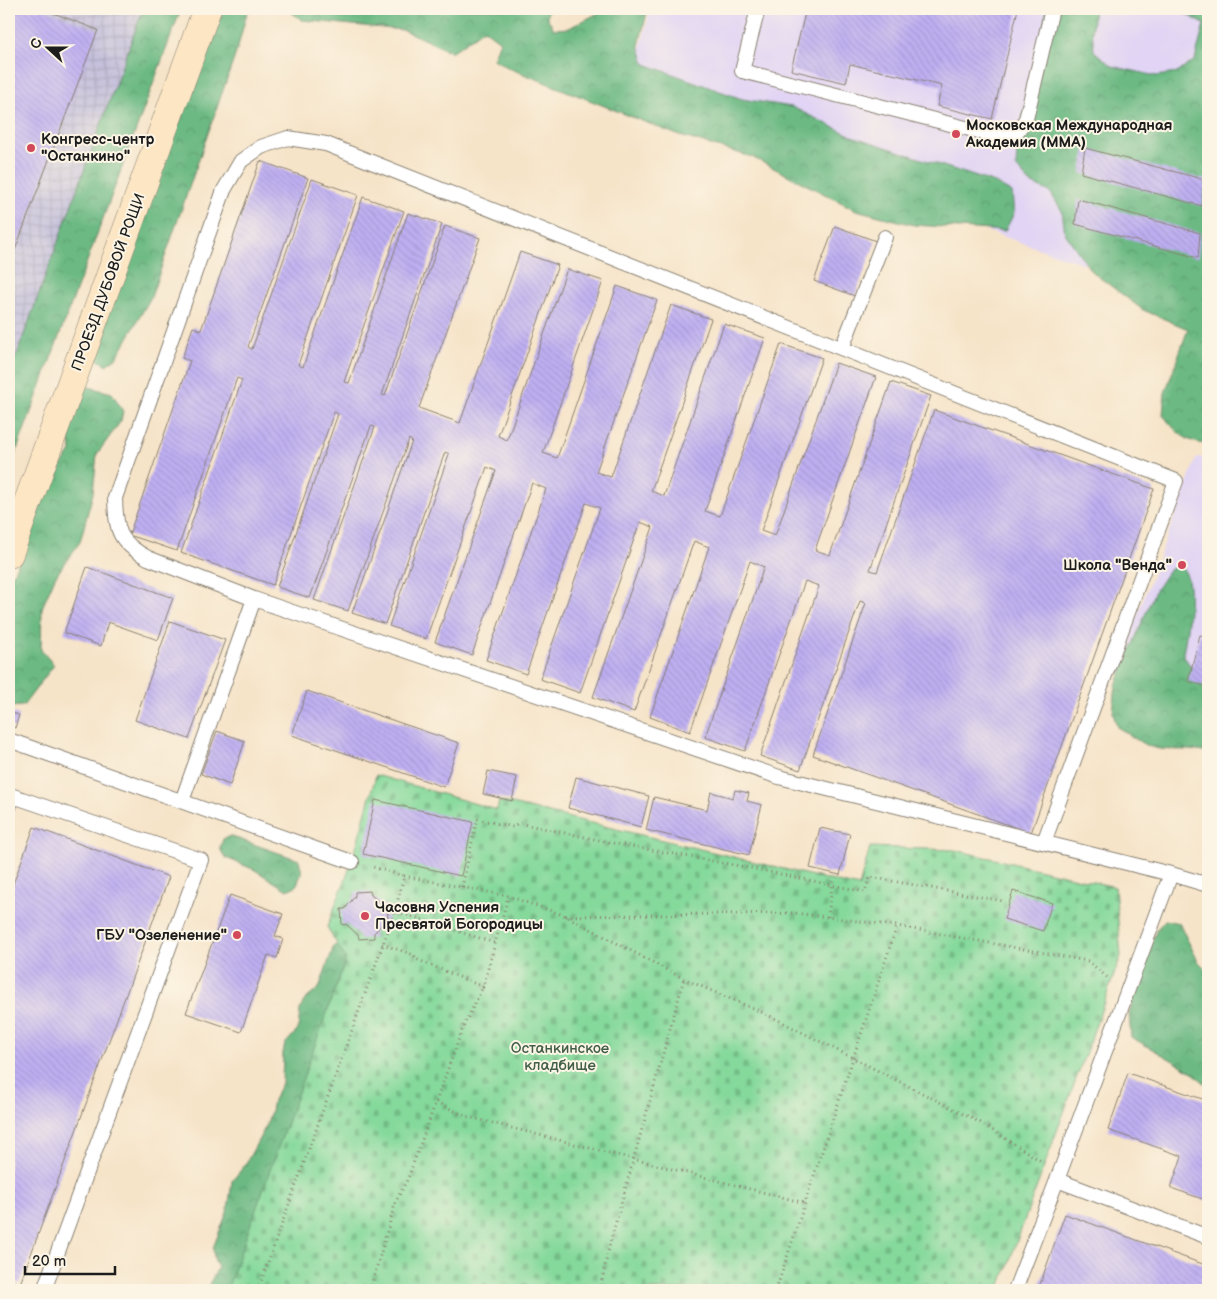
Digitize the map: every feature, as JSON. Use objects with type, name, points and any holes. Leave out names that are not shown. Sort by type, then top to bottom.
[{"type":"street","name":"ПРОЕЗД ДУБОВОЙ РОЩИ","points":[[9,554],[208,9]]},
{"type":"lane","points":[[758,9],[742,71],[1001,137],[1014,136],[1026,120],[1052,9]]},
{"type":"lane","points":[[1044,842],[1176,481],[326,144],[288,138],[261,147],[241,161],[224,190],[115,498],[116,524],[123,538],[133,550],[148,558],[254,598],[779,777],[1208,884]]},
{"type":"lane","points":[[842,348],[885,237]]},
{"type":"lane","points":[[182,801],[254,598]]},
{"type":"lane","points":[[9,740],[352,862]]},
{"type":"lane","points":[[9,807],[12,796],[201,860],[44,1290]]},
{"type":"lane","points":[[1015,1290],[1171,874]]},
{"type":"lane","points":[[1056,1180],[1208,1238]]},
{"type":"path","points":[[462,887],[477,819],[513,827],[518,823],[618,844],[833,883],[865,892],[870,877],[1003,901]]},
{"type":"path","points":[[352,862],[404,876],[508,896],[566,916],[684,979],[766,1014],[981,1123],[1042,1162]]},
{"type":"path","points":[[258,1290],[395,911],[404,876]]},
{"type":"path","points":[[828,917],[833,883]]},
{"type":"path","points":[[370,1290],[396,1201],[408,1178],[464,1025],[483,987],[508,896]]},
{"type":"path","points":[[388,912],[395,911],[496,943]]},
{"type":"path","points":[[566,916],[795,913],[897,926],[1088,961],[1108,978]]},
{"type":"path","points":[[776,1290],[897,926]]},
{"type":"path","points":[[382,944],[414,955],[416,960],[483,987]]},
{"type":"path","points":[[600,1290],[609,1247],[684,979]]},
{"type":"path","points":[[436,1102],[465,1116],[805,1203]]},
{"type":"shaded area","points":[[9,9],[155,9],[9,409]]},
{"type":"shaded area","name":"Московская Международная Академия (ММА)","points":[[651,9],[1208,9],[1208,161],[1195,302],[624,107]]},
{"type":"shaded area","name":"Школа \"Венда\"","points":[[1197,457],[1208,459],[1208,693],[1116,671]]},
{"type":"green space","points":[[143,9],[181,9],[9,471],[9,376]]},
{"type":"green space","points":[[223,9],[248,9],[237,50],[151,297],[117,357],[106,365],[94,357],[99,331]]},
{"type":"green space","points":[[287,9],[548,9],[547,17],[554,29],[569,28],[606,9],[648,9],[639,45],[645,64],[742,99],[792,107],[852,136],[995,183],[1012,193],[1014,213],[1005,231],[914,225],[856,210],[752,157],[680,136],[511,69],[493,59],[500,41],[484,29],[452,52],[403,30],[302,20]]},
{"type":"green space","points":[[1047,9],[1094,9],[1092,29],[1094,51],[1112,66],[1156,76],[1177,73],[1195,60],[1204,24],[1182,12],[1165,9],[1208,9],[1208,444],[1182,436],[1163,415],[1165,393],[1188,329],[1143,310],[1091,271],[1065,233],[1062,211],[1050,192],[1030,183],[1016,167],[1017,146]]},
{"type":"green space","points":[[85,386],[112,393],[123,411],[121,421],[97,454],[93,493],[80,542],[55,577],[42,608],[41,650],[54,665],[23,706],[9,707],[9,583],[21,556],[34,506],[71,451],[69,434],[73,399]]},
{"type":"green space","points":[[1181,565],[1186,573],[1189,588],[1189,607],[1183,654],[1199,681],[1208,685],[1208,754],[1194,750],[1158,749],[1151,747],[1117,727],[1113,713],[1116,685],[1154,593],[1169,570]]},
{"type":"green space","name":"Останкинское кладбище","points":[[376,775],[497,810],[499,801],[859,887],[870,847],[955,850],[1115,887],[1121,956],[999,1290],[227,1290],[346,959],[327,927],[352,862]]},
{"type":"green space","points":[[230,836],[299,860],[302,873],[296,886],[287,890],[255,870],[224,857],[220,848],[223,839]]},
{"type":"green space","points":[[1165,920],[1179,923],[1198,961],[1208,971],[1208,1086],[1191,1071],[1131,1037],[1129,1014],[1147,954],[1157,929]]},
{"type":"green space","points":[[343,942],[352,946],[233,1290],[206,1290],[218,1268],[213,1248],[228,1210],[232,1181],[245,1165],[266,1126],[273,1100],[282,1083],[285,1044],[298,1030],[300,1010],[304,1001],[319,988],[334,946]]},
{"type":"building","name":"Конгресс-центр \"Останкино\"","points":[[9,9],[43,9],[98,30],[9,266]]},
{"type":"building","points":[[806,9],[1018,9],[992,119],[937,106],[942,86],[930,83],[850,64],[846,83],[791,70]]},
{"type":"building","points":[[1085,148],[1206,180],[1202,206],[1081,173]]},
{"type":"building","points":[[260,161],[308,178],[248,347],[252,349],[312,179],[358,195],[298,365],[303,367],[363,197],[404,211],[344,382],[349,383],[408,213],[442,224],[382,395],[385,396],[445,226],[480,238],[419,408],[460,423],[520,252],[558,265],[498,436],[507,440],[567,269],[603,281],[543,453],[557,458],[617,286],[657,300],[596,472],[611,477],[671,305],[711,319],[651,491],[664,496],[724,324],[765,338],[705,511],[720,516],[781,344],[822,358],[761,531],[775,536],[836,363],[876,377],[815,550],[830,555],[891,382],[931,396],[870,570],[877,572],[934,410],[1154,489],[1031,833],[813,755],[866,603],[860,601],[800,770],[760,756],[819,586],[805,581],[745,751],[705,737],[764,567],[750,561],[690,732],[650,717],[709,547],[694,541],[634,712],[593,697],[653,527],[640,522],[580,693],[540,679],[600,508],[586,503],[526,674],[486,660],[546,489],[532,483],[472,655],[435,642],[496,471],[487,467],[426,639],[389,626],[449,454],[445,452],[385,624],[352,613],[412,441],[409,439],[348,611],[314,600],[375,427],[371,426],[310,598],[277,587],[338,414],[334,412],[273,585],[181,553],[242,380],[237,378],[177,551],[129,535],[190,361],[182,358],[193,327],[201,330]]},
{"type":"building","points":[[1078,199],[1200,233],[1198,258],[1075,224]]},
{"type":"building","points":[[835,226],[876,241],[855,296],[814,281]]},
{"type":"building","points":[[87,567],[173,598],[158,640],[108,622],[101,646],[64,633]]},
{"type":"building","points":[[170,621],[225,640],[189,739],[135,720]]},
{"type":"building","points":[[1200,635],[1208,637],[1208,687],[1188,681]]},
{"type":"building","points":[[307,691],[459,743],[444,787],[292,735]]},
{"type":"building","points":[[9,712],[19,715],[15,728],[9,725]]},
{"type":"building","points":[[217,731],[245,741],[230,785],[201,774]]},
{"type":"building","points":[[488,771],[517,777],[512,801],[483,794]]},
{"type":"building","points":[[576,777],[649,796],[641,827],[568,808]]},
{"type":"building","points":[[735,790],[749,793],[747,801],[762,805],[749,855],[646,830],[654,797],[707,810],[711,792],[733,798]]},
{"type":"building","points":[[375,800],[473,822],[461,876],[363,854]]},
{"type":"building","points":[[34,827],[169,877],[20,1284],[9,1280],[9,895]]},
{"type":"building","points":[[820,828],[850,834],[840,875],[810,868]]},
{"type":"building","name":"Часовня Успения Пресвятой Богородицы","points":[[370,891],[371,895],[383,905],[387,905],[388,921],[385,921],[374,933],[374,938],[359,939],[358,935],[346,924],[342,925],[341,909],[345,909],[355,896],[355,892]]},
{"type":"building","points":[[1013,891],[1052,903],[1043,931],[1004,919]]},
{"type":"building","points":[[230,895],[283,914],[275,936],[283,939],[277,958],[268,955],[241,1032],[186,1013]]},
{"type":"building","points":[[1128,1073],[1208,1101],[1208,1201],[1171,1188],[1182,1156],[1108,1130]]},
{"type":"building","points":[[1065,1214],[1208,1266],[1208,1290],[1038,1290]]},
{"type":"place","name":"Московская Международная Академия (ММА)","points":[[956,134]]},
{"type":"place","name":"Конгресс-центр \"Останкино\"","points":[[31,148]]},
{"type":"place","name":"Школа \"Венда\"","points":[[1182,565]]},
{"type":"place","name":"Часовня Успения Пресвятой Богородицы","points":[[365,916]]},
{"type":"place","name":"ГБУ \"Озеленение\"","points":[[237,935]]}]
